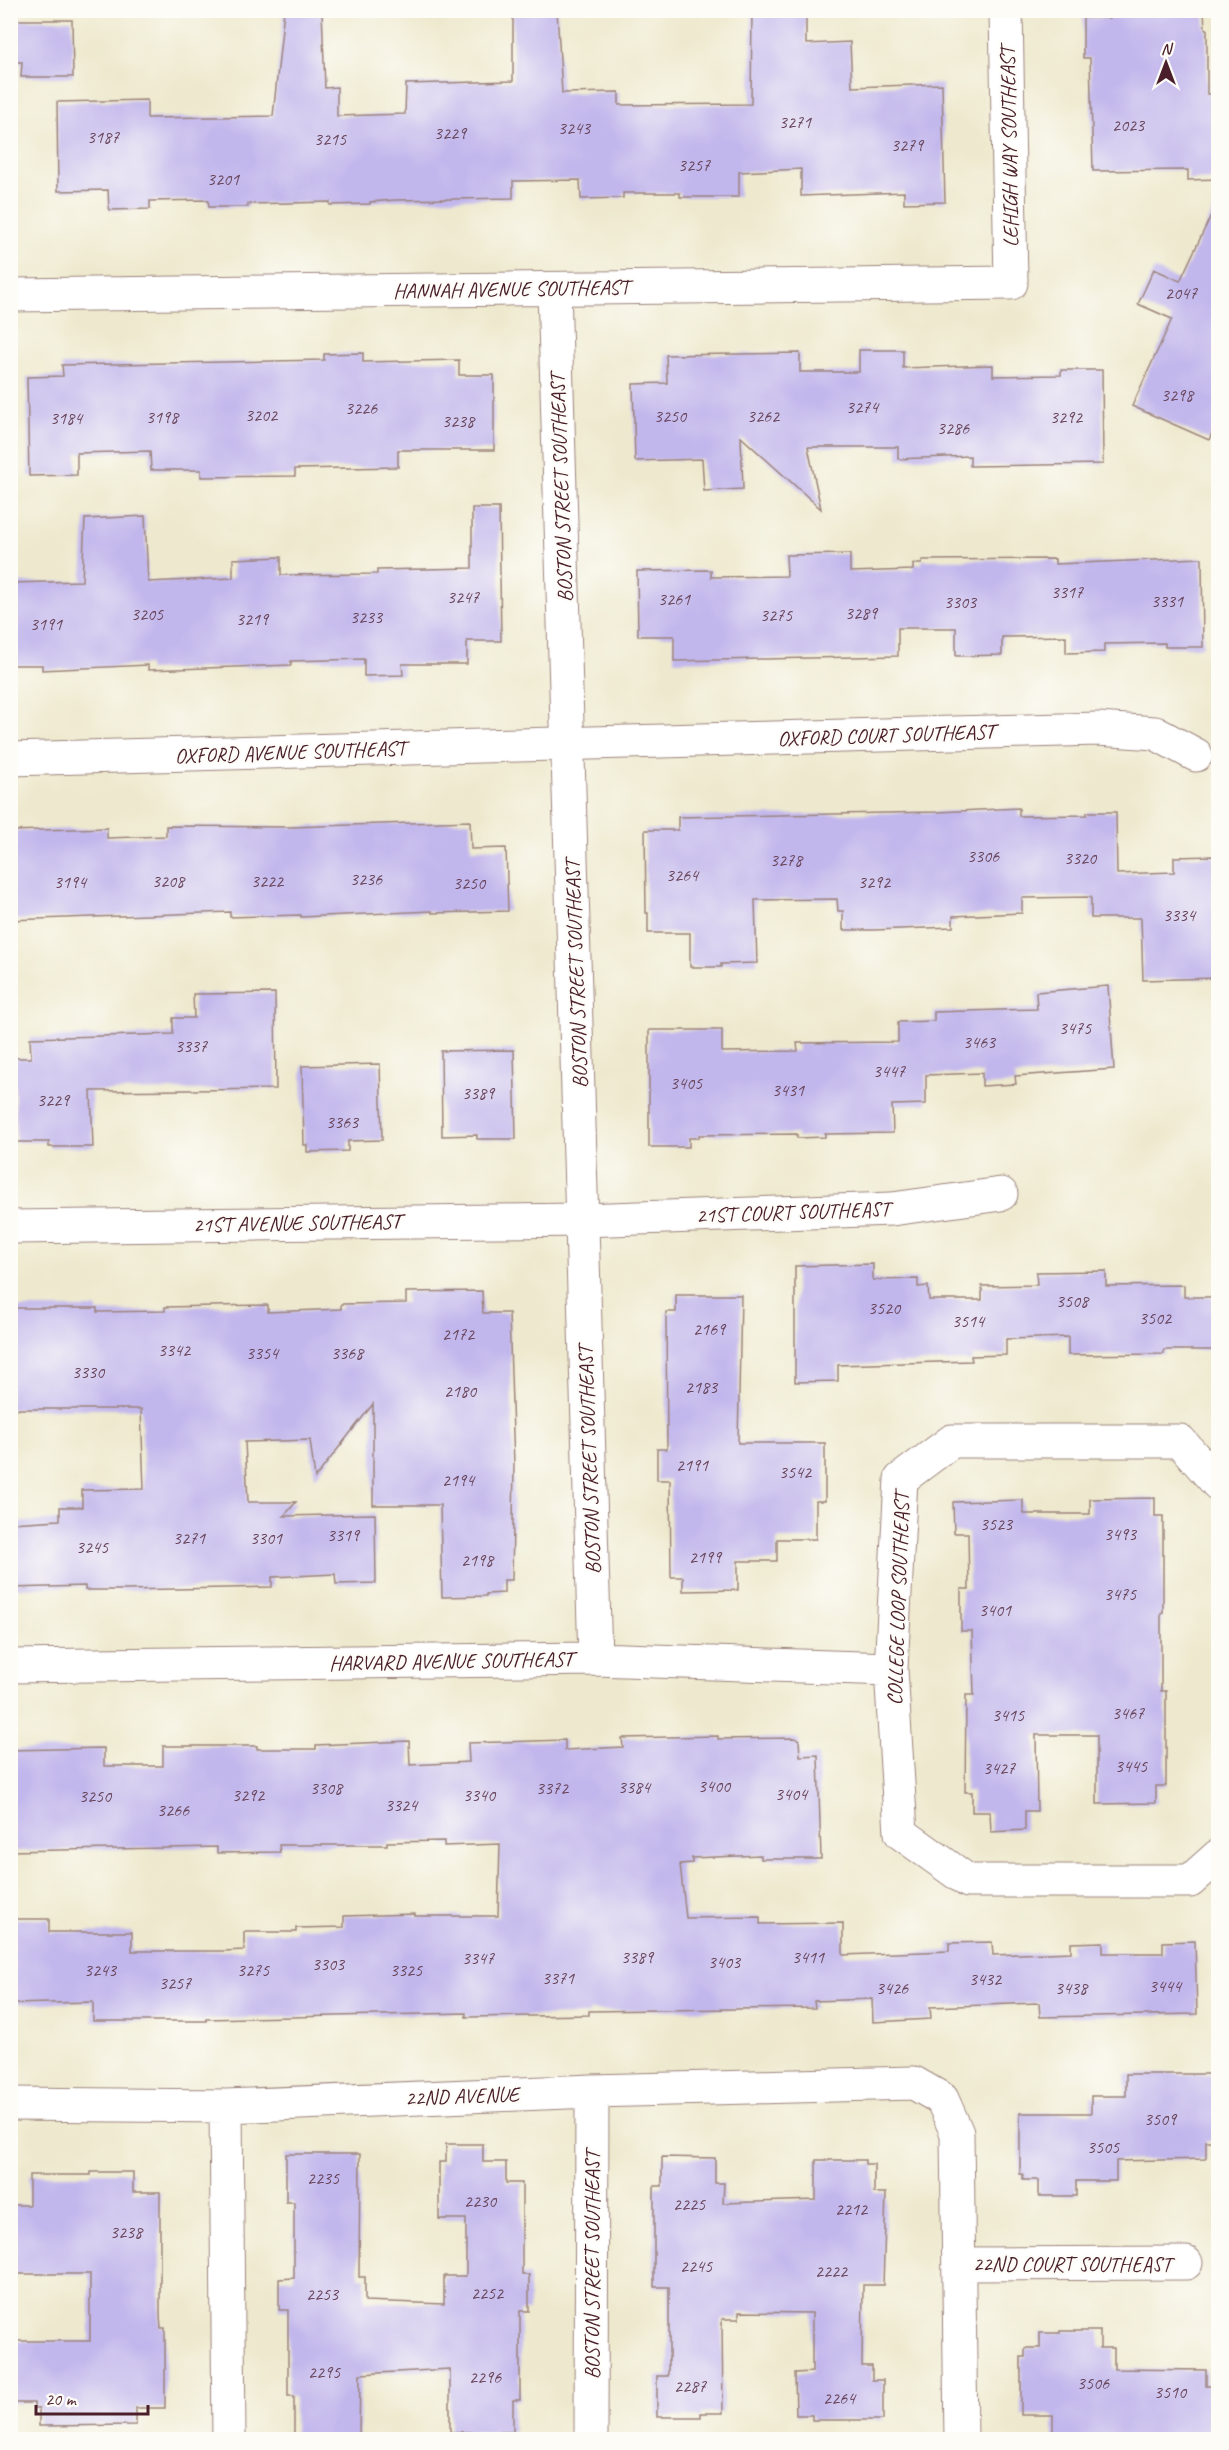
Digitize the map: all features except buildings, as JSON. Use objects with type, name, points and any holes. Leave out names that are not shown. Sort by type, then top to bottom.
[{"type":"street","name":"LEHIGH WAY SOUTHEAST","points":[[1006,10],[1011,283]]},
{"type":"street","name":"HANNAH AVENUE SOUTHEAST","points":[[10,295],[1011,283]]},
{"type":"street","name":"BOSTON STREET SOUTHEAST","points":[[554,289],[595,1659]]},
{"type":"street","name":"OXFORD COURT SOUTHEAST","points":[[569,744],[1098,729],[1155,733],[1196,755]]},
{"type":"street","name":"OXFORD AVENUE SOUTHEAST","points":[[10,759],[569,744]]},
{"type":"street","name":"21ST COURT SOUTHEAST","points":[[583,1220],[892,1209],[1001,1194]]},
{"type":"street","name":"21ST AVENUE SOUTHEAST","points":[[10,1227],[583,1220]]},
{"type":"street","name":"COLLEGE LOOP SOUTHEAST","points":[[1218,1484],[1180,1441],[952,1441],[901,1479],[891,1669],[901,1833],[968,1881],[1190,1881],[1218,1856]]},
{"type":"street","name":"HARVARD AVENUE SOUTHEAST","points":[[10,1666],[595,1659],[891,1669]]},
{"type":"street","name":"22ND AVENUE","points":[[10,2104],[226,2106],[592,2091],[914,2083],[942,2099],[957,2133],[959,2264]]},
{"type":"street","name":"BOSTON STREET SOUTHEAST","points":[[591,2439],[592,2091]]},
{"type":"street","points":[[226,2106],[229,2439]]},
{"type":"street","name":"22ND COURT SOUTHEAST","points":[[959,2264],[1186,2263]]},
{"type":"street","points":[[959,2264],[961,2439]]}]
